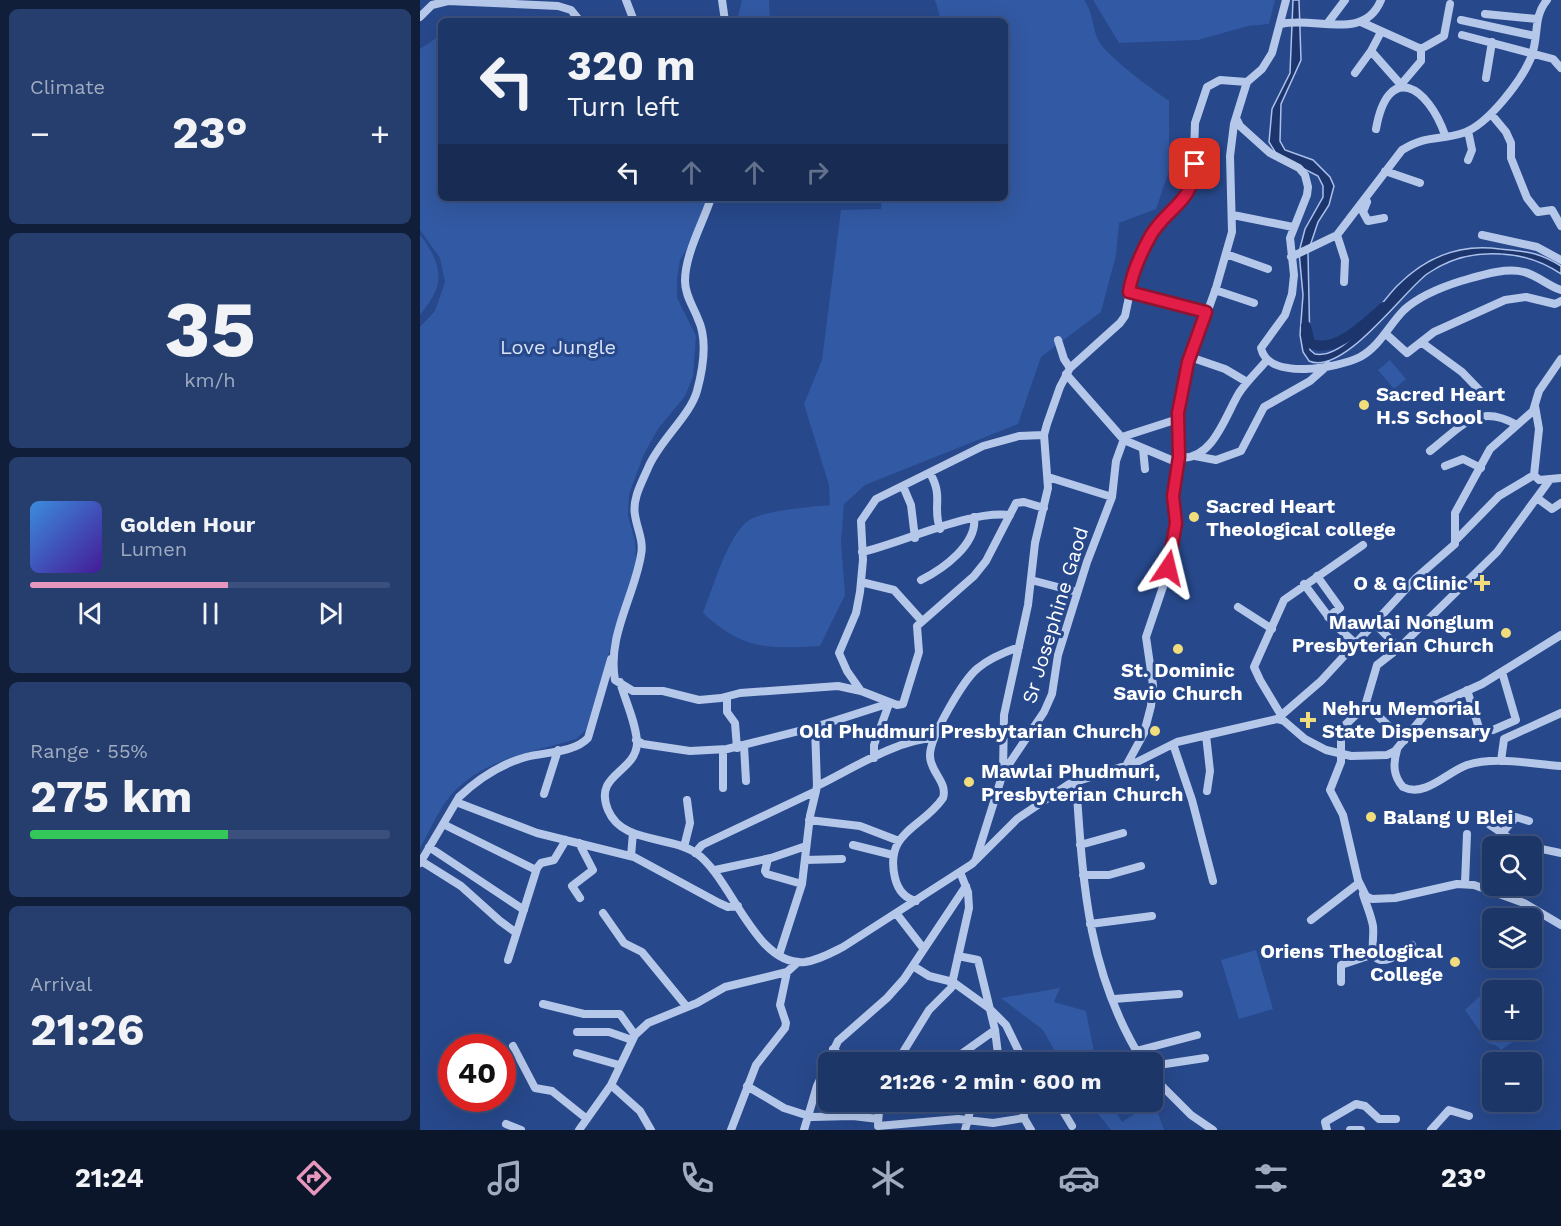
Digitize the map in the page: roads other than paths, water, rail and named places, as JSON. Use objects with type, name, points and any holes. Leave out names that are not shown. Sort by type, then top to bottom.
[{"type":"street","points":[[420,17],[437,2],[461,0],[512,1],[558,6],[571,10],[578,18]]},
{"type":"street","points":[[626,0],[633,18]]},
{"type":"street","points":[[722,0],[725,18]]},
{"type":"street","points":[[1126,766],[1144,733],[1151,706],[1153,685],[1146,637],[1167,575],[1176,528],[1173,496],[1178,459],[1178,419],[1190,357],[1226,254],[1233,214],[1230,162],[1236,118],[1247,82],[1262,69],[1285,23],[1286,0]]},
{"type":"street","points":[[1327,24],[1345,0]]},
{"type":"street","points":[[1285,23],[1361,22],[1371,16],[1381,0]]},
{"type":"street","points":[[1294,256],[1336,235],[1402,150],[1415,141],[1468,131],[1491,114],[1513,87],[1532,56],[1537,20],[1548,0]]},
{"type":"street","points":[[1421,49],[1444,36],[1450,4]]},
{"type":"street","points":[[720,18],[724,10]]},
{"type":"street","points":[[1485,14],[1537,20]]},
{"type":"street","points":[[1461,20],[1535,36]]},
{"type":"street","points":[[1361,22],[1421,49]]},
{"type":"street","points":[[1356,73],[1381,32]]},
{"type":"street","points":[[1462,35],[1492,42],[1532,56],[1557,59],[1561,68]]},
{"type":"street","points":[[1486,78],[1492,42]]},
{"type":"street","points":[[1376,129],[1384,101],[1422,61],[1421,49]]},
{"type":"street","points":[[1371,51],[1403,83],[1424,96],[1435,110],[1445,135]]},
{"type":"street","points":[[1003,773],[1004,715],[1019,646],[1048,477],[1044,435],[1068,371],[1120,323],[1125,315],[1135,268],[1151,235],[1185,197],[1193,182],[1195,123],[1207,87],[1220,80],[1247,82]]},
{"type":"street","points":[[1491,114],[1506,132],[1511,143],[1511,158],[1527,198],[1538,212],[1552,210],[1561,226]]},
{"type":"street","points":[[1236,118],[1240,126],[1270,153],[1299,168],[1305,174],[1307,195],[1293,226],[1292,294],[1285,315],[1262,344],[1262,352],[1267,360],[1299,369],[1360,357],[1386,334],[1404,310],[1414,303],[1441,288],[1488,274],[1525,272],[1561,290]]},
{"type":"street","points":[[1468,131],[1472,150],[1468,160]]},
{"type":"street","points":[[1385,171],[1420,183]]},
{"type":"street","points":[[1369,192],[1370,198],[1363,214],[1370,222],[1384,218]]},
{"type":"street","points":[[515,932],[460,886],[421,862],[456,802],[468,789],[506,765],[578,745],[588,738],[641,555],[641,538],[634,513],[637,493],[658,449],[697,392],[703,356],[703,336],[699,320],[689,301],[685,279],[710,201]]},
{"type":"street","points":[[1233,214],[1293,226]]},
{"type":"street","points":[[1336,235],[1345,260],[1344,282]]},
{"type":"street","points":[[1482,236],[1537,247],[1561,260]]},
{"type":"street","points":[[1226,254],[1268,269]]},
{"type":"street","points":[[1215,290],[1254,303]]},
{"type":"street","points":[[1129,292],[1206,312]]},
{"type":"street","points":[[1386,334],[1407,353],[1434,332],[1505,300],[1526,297],[1555,304],[1561,301]]},
{"type":"street","points":[[1058,340],[1068,371],[1124,440],[1143,449],[1178,459],[1195,456],[1216,460],[1241,451],[1264,407],[1310,381],[1329,364]]},
{"type":"street","points":[[1421,342],[1462,372],[1487,398]]},
{"type":"street","points":[[1190,357],[1225,369],[1247,382]]},
{"type":"street","points":[[1534,475],[1539,429],[1535,406],[1539,390],[1561,359]]},
{"type":"street","points":[[1195,456],[1220,429],[1247,382],[1267,360]]},
{"type":"street","points":[[1457,539],[1454,516],[1495,443],[1535,406]]},
{"type":"street","points":[[1430,451],[1478,416],[1497,415],[1517,425]]},
{"type":"street","points":[[1124,440],[1128,434],[1178,419]]},
{"type":"street","points":[[861,691],[847,671],[839,653],[856,613],[861,582],[861,521],[864,514],[876,499],[983,446],[1019,436],[1044,435]]},
{"type":"street","name":"Sr Josephine Gaod","points":[[976,860],[1003,773],[1014,760],[1050,700],[1058,655],[1077,591],[1112,497],[1116,461],[1124,440]]},
{"type":"street","points":[[1143,449],[1145,469]]},
{"type":"street","points":[[1445,466],[1463,459],[1481,468]]},
{"type":"street","points":[[930,473],[939,490],[937,514],[940,529]]},
{"type":"street","points":[[620,682],[636,740],[634,754],[607,783],[604,799],[612,818],[633,833],[684,847],[695,853],[715,870],[753,931],[779,955],[798,962],[813,960],[833,952],[960,872],[976,860],[1017,819],[1047,797],[1076,781],[1126,766],[1173,744],[1279,717],[1320,681],[1416,578],[1455,544],[1457,539],[1499,496],[1534,475]]},
{"type":"street","points":[[1534,475],[1539,480],[1549,481],[1561,478]]},
{"type":"street","points":[[1048,477],[1112,497]]},
{"type":"street","points":[[1412,945],[1387,959],[1378,959],[1374,954],[1372,926],[1342,815],[1330,790],[1341,754],[1341,729],[1365,706],[1377,665],[1400,648],[1497,552],[1549,481]]},
{"type":"street","points":[[903,486],[911,505],[915,538]]},
{"type":"street","points":[[1537,498],[1552,509],[1561,503]]},
{"type":"street","points":[[615,643],[615,680],[625,688],[638,692],[663,691],[699,700],[727,698],[740,693],[825,686],[861,691],[889,703],[900,705],[906,701],[919,652],[916,631],[921,620],[974,576],[997,543],[1019,501],[1044,508]]},
{"type":"street","points":[[862,552],[915,538],[974,517],[996,513],[1010,515]]},
{"type":"street","points":[[921,580],[939,571],[953,558],[973,531],[974,517]]},
{"type":"street","points":[[1363,545],[1304,584],[1282,603],[1254,666],[1279,717],[1313,744],[1341,754],[1387,755],[1397,749],[1431,707],[1502,672],[1561,635]]},
{"type":"street","points":[[1317,576],[1339,606],[1339,611],[1329,617]]},
{"type":"street","points":[[1031,580],[1077,591]]},
{"type":"street","points":[[861,582],[894,590],[921,620]]},
{"type":"street","points":[[1304,584],[1329,617],[1356,644]]},
{"type":"street","points":[[1238,607],[1272,629]]},
{"type":"street","points":[[1375,624],[1400,648]]},
{"type":"street","points":[[916,901],[908,899],[898,887],[893,855],[898,840],[943,798],[944,788],[930,759],[934,738],[970,676],[992,658],[1019,646]]},
{"type":"street","points":[[1493,730],[1516,720],[1502,672]]},
{"type":"street","points":[[1467,690],[1480,731]]},
{"type":"street","points":[[727,698],[727,712],[735,723],[746,781]]},
{"type":"street","points":[[636,740],[643,744],[690,751],[723,750],[814,727],[889,703]]},
{"type":"street","points":[[874,758],[874,745],[889,703]]},
{"type":"street","points":[[1374,712],[1404,741]]},
{"type":"street","points":[[1502,761],[1502,741],[1505,737],[1561,713]]},
{"type":"street","points":[[779,955],[802,884],[809,820],[816,788],[814,727]]},
{"type":"street","points":[[1206,735],[1209,762],[1207,791]]},
{"type":"street","points":[[695,853],[699,847],[874,758],[919,740],[934,738]]},
{"type":"street","points":[[1173,744],[1192,800],[1213,881]]},
{"type":"street","points":[[1397,749],[1394,761],[1396,777],[1403,787],[1414,790],[1432,784],[1468,765],[1502,761],[1561,766]]},
{"type":"street","points":[[544,794],[558,750]]},
{"type":"street","points":[[723,750],[723,788]]},
{"type":"street","points":[[1076,781],[1080,845],[1090,924],[1101,971],[1136,1052],[1197,1035]]},
{"type":"street","points":[[684,847],[690,823],[687,800]]},
{"type":"street","points":[[456,802],[537,834],[631,856],[719,903],[728,907],[738,906]]},
{"type":"street","points":[[1484,817],[1490,825],[1518,844],[1561,853]]},
{"type":"street","points":[[1503,832],[1516,817],[1529,821]]},
{"type":"street","points":[[809,820],[860,826],[898,840]]},
{"type":"street","points":[[443,824],[536,870]]},
{"type":"street","points":[[631,856],[633,833]]},
{"type":"street","points":[[1080,845],[1123,833]]},
{"type":"street","points":[[1465,883],[1467,834]]},
{"type":"street","points":[[508,960],[536,870],[539,864],[554,860],[566,840]]},
{"type":"street","points":[[579,843],[593,870],[572,886],[580,898]]},
{"type":"street","points":[[853,845],[893,855]]},
{"type":"street","points":[[715,870],[768,859],[806,846]]},
{"type":"street","points":[[429,848],[524,910]]},
{"type":"street","points":[[768,859],[765,868],[767,874],[802,884]]},
{"type":"street","points":[[805,860],[842,859]]},
{"type":"street","points":[[1083,875],[1108,874],[1141,866]]},
{"type":"street","points":[[903,1052],[929,1010],[949,992],[953,982],[969,909],[966,886],[960,872]]},
{"type":"street","points":[[1360,887],[1372,899],[1380,899],[1465,883],[1524,903],[1561,925]]},
{"type":"street","points":[[804,1130],[833,1049],[849,1029],[895,990],[966,886]]},
{"type":"street","points":[[1311,920],[1360,887]]},
{"type":"street","points":[[603,913],[624,943],[642,952],[687,1007]]},
{"type":"street","points":[[896,913],[923,948]]},
{"type":"street","points":[[1090,924],[1152,916]]},
{"type":"street","points":[[1341,982],[1341,964],[1374,954]]},
{"type":"street","points":[[958,956],[978,960],[995,1030],[998,1052]]},
{"type":"street","points":[[579,1130],[611,1085],[634,1037],[648,1023],[687,1007],[725,987],[787,972],[798,962]]},
{"type":"street","points":[[913,966],[929,976],[953,982],[989,1008],[1006,1025],[1019,1052]]},
{"type":"street","points":[[731,1130],[756,1065],[785,1028],[786,1023],[780,1005],[787,972]]},
{"type":"street","points":[[1114,999],[1179,994]]},
{"type":"street","points":[[543,1004],[584,1014],[620,1014],[634,1037]]},
{"type":"street","points":[[964,1052],[995,1030]]},
{"type":"street","points":[[577,1032],[609,1032],[634,1037]]},
{"type":"street","points":[[833,1049],[836,1052]]},
{"type":"street","points":[[516,1052],[535,1088],[552,1091],[588,1119]]},
{"type":"street","points":[[577,1053],[619,1065]]},
{"type":"street","points":[[1163,1064],[1205,1058]]},
{"type":"street","points":[[611,1085],[639,1111],[651,1130]]},
{"type":"street","points":[[747,1086],[784,1108],[808,1116],[878,1125],[966,1120],[993,1123],[1024,1118]]},
{"type":"street","points":[[1163,1087],[1191,1115],[1213,1130]]},
{"type":"street","points":[[1327,1130],[1325,1122],[1356,1104],[1365,1106],[1379,1119],[1396,1119]]},
{"type":"street","points":[[1431,1130],[1449,1110],[1469,1116]]},
{"type":"street","points":[[964,1130],[969,1112]]},
{"type":"street","points":[[1024,1112],[1030,1130]]},
{"type":"street","points":[[1064,1112],[1072,1126]]},
{"type":"street","points":[[506,1124],[520,1130]]},
{"type":"street","points":[[1350,1130],[1361,1130]]},
{"type":"waterway","points":[[1306,326],[1310,343],[1320,346],[1330,345],[1360,328],[1384,307]]},
{"type":"place","name":"Sacred Heart H.S School","points":[[1364,405]]},
{"type":"place","name":"Sacred Heart Theological college","points":[[1194,517]]},
{"type":"place","name":"O & G Clinic","points":[[1482,583]]},
{"type":"place","name":"Mawlai Nonglum Presbyterian Church","points":[[1506,633]]},
{"type":"place","name":"St. Dominic Savio Church","points":[[1178,649]]},
{"type":"place","name":"Nehru Memorial State Dispensary","points":[[1308,720]]},
{"type":"place","name":"Old Phudmuri Presbytarian Church","points":[[1155,731]]},
{"type":"place","name":"Mawlai Phudmuri, Presbyterian Church","points":[[969,782]]},
{"type":"place","name":"Balang U Blei","points":[[1371,817]]},
{"type":"place","name":"Oriens Theological College","points":[[1455,962]]},
{"type":"park label","name":"Love Jungle","points":[[558,347]]}]
